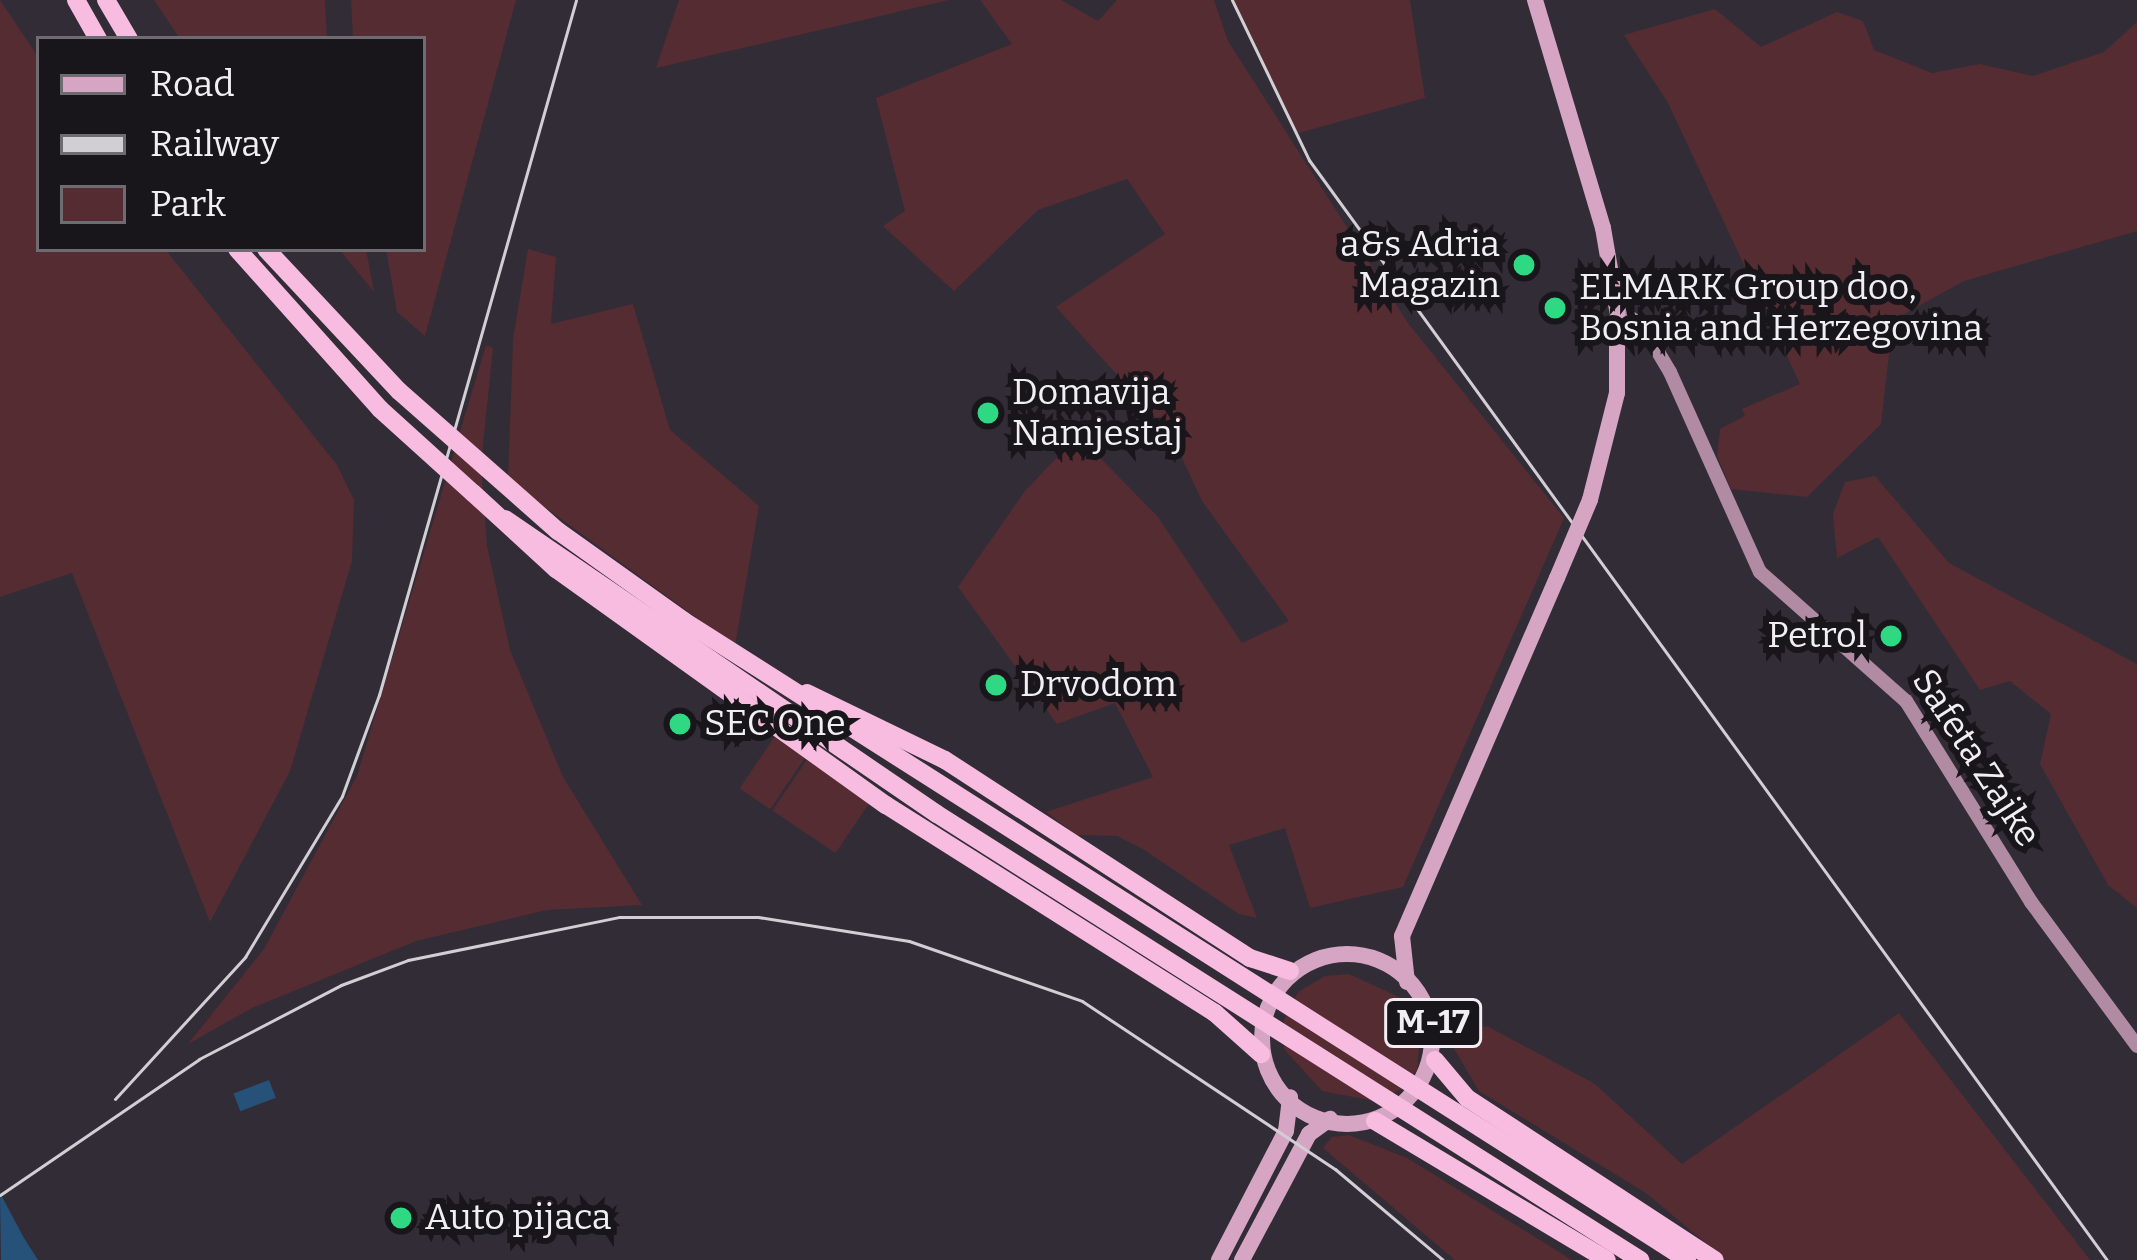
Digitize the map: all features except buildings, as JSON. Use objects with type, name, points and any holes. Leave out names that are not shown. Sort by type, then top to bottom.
[{"type":"highway","points":[[76,0],[96,36]]},
{"type":"highway","points":[[106,0],[127,36]]},
{"type":"highway","points":[[240,252],[380,409],[556,569],[886,805],[1215,1012],[1261,1054]]},
{"type":"highway","points":[[269,252],[399,391],[558,531],[781,681],[1687,1260]]},
{"type":"highway","points":[[505,519],[937,814],[1640,1260]]},
{"type":"highway","points":[[781,681],[945,760],[1250,958],[1290,971]]},
{"type":"highway","points":[[1435,1060],[1468,1098],[1715,1260]]},
{"type":"highway","points":[[1375,1121],[1607,1260]]},
{"type":"main road","name":"M-17","points":[[1407,982],[1402,936],[1590,500],[1617,393],[1617,309],[1603,228],[1535,0]]},
{"type":"main road","name":"Safeta Zajke","points":[[1617,309],[1642,325],[1670,372],[1760,572],[1906,701],[2031,902],[2137,1046]]},
{"type":"main road","name":"M-17","points":[[1365,959],[1402,936]]},
{"type":"main road","name":"M-17","points":[[1290,971],[1320,958],[1365,959],[1407,982],[1430,1013],[1435,1060],[1408,1103],[1375,1121]]},
{"type":"main road","points":[[1290,971],[1259,1016],[1261,1054],[1290,1096],[1330,1118],[1375,1121]]},
{"type":"main road","points":[[1220,1260],[1286,1131],[1290,1096]]},
{"type":"main road","points":[[1242,1260],[1309,1134],[1330,1118]]},
{"type":"green space","points":[[0,0],[36,54],[36,252],[167,252],[337,465],[354,500],[352,561],[290,771],[210,922],[72,573],[0,597]]},
{"type":"green space","points":[[154,0],[325,0],[327,36],[178,36]]},
{"type":"green space","points":[[351,0],[516,0],[425,336],[397,312],[387,252],[426,252],[426,36],[353,36]]},
{"type":"green space","points":[[679,0],[949,0],[656,68]]},
{"type":"green space","points":[[980,0],[1061,0],[1098,21],[1117,0],[1214,0],[1228,41],[1408,323],[1564,518],[1403,887],[1310,908],[1285,828],[1229,845],[1257,918],[1239,914],[1143,849],[1117,836],[1077,835],[1046,812],[1153,777],[1115,703],[1057,724],[958,587],[1025,491],[1078,435],[1158,517],[1242,643],[1289,621],[1202,501],[1172,436],[1056,307],[1165,234],[1127,179],[1038,210],[954,291],[883,226],[905,211],[876,98],[1012,44]]},
{"type":"green space","points":[[1233,0],[1410,0],[1425,98],[1295,134]]},
{"type":"green space","points":[[1715,9],[1761,47],[1837,12],[1863,21],[1874,50],[1932,73],[1980,64],[2033,76],[2104,52],[2137,22],[2137,231],[1964,281],[1893,320],[1881,424],[1807,497],[1731,489],[1717,456],[1720,429],[1745,416],[1742,409],[1800,384],[1668,103],[1624,35]]},
{"type":"green space","points":[[528,249],[556,257],[551,324],[633,304],[670,430],[759,506],[735,646],[508,480],[513,339]]},
{"type":"green space","points":[[341,252],[367,252],[374,292]]},
{"type":"green space","points":[[486,345],[493,348],[481,464],[487,546],[510,650],[563,777],[642,905],[547,910],[416,941],[252,1008],[188,1044],[264,949],[357,776]]},
{"type":"green space","points":[[1875,476],[1949,563],[2137,664],[2137,908],[2108,885],[2040,764],[2051,714],[2010,681],[1980,690],[1878,537],[1837,558],[1833,514],[1845,482]]},
{"type":"green space","points":[[777,733],[808,754],[770,809],[740,789]]},
{"type":"green space","points":[[810,755],[873,797],[836,853],[773,811]]},
{"type":"green space","points":[[1349,974],[1399,997],[1421,1027],[1417,1070],[1400,1090],[1374,1101],[1322,1091],[1284,1049],[1284,1020],[1298,992],[1325,976]]},
{"type":"green space","points":[[1899,1013],[2090,1260],[1726,1260],[1646,1193],[1479,1091],[1453,1047],[1463,1031],[1487,1026],[1595,1084],[1682,1164]]},
{"type":"green space","points":[[1349,1135],[1407,1158],[1572,1260],[1455,1260],[1323,1148],[1332,1137]]},
{"type":"water","points":[[269,1080],[276,1098],[240,1111],[234,1094]]},
{"type":"water","points":[[0,1193],[24,1238],[38,1260],[1,1260]]},
{"type":"railway","points":[[115,1099],[245,957],[342,796],[379,695],[576,0]]},
{"type":"railway","points":[[1232,0],[1309,160],[2107,1260]]},
{"type":"railway","points":[[0,1195],[199,1059],[341,985],[408,960],[619,917],[758,917],[909,941],[1082,1001],[1335,1169],[1443,1260]]},
{"type":"place","name":"a&s Adria Magazin","points":[[1524,265]]},
{"type":"place","name":"ELMARK Group doo, Bosnia and Herzegovina","points":[[1555,308]]},
{"type":"place","name":"Domavija Namjestaj","points":[[988,413]]},
{"type":"place","name":"Petrol","points":[[1891,636]]},
{"type":"place","name":"Drvodom","points":[[996,685]]},
{"type":"place","name":"SEC One","points":[[680,724]]},
{"type":"place","name":"Auto pijaca","points":[[401,1218]]}]
